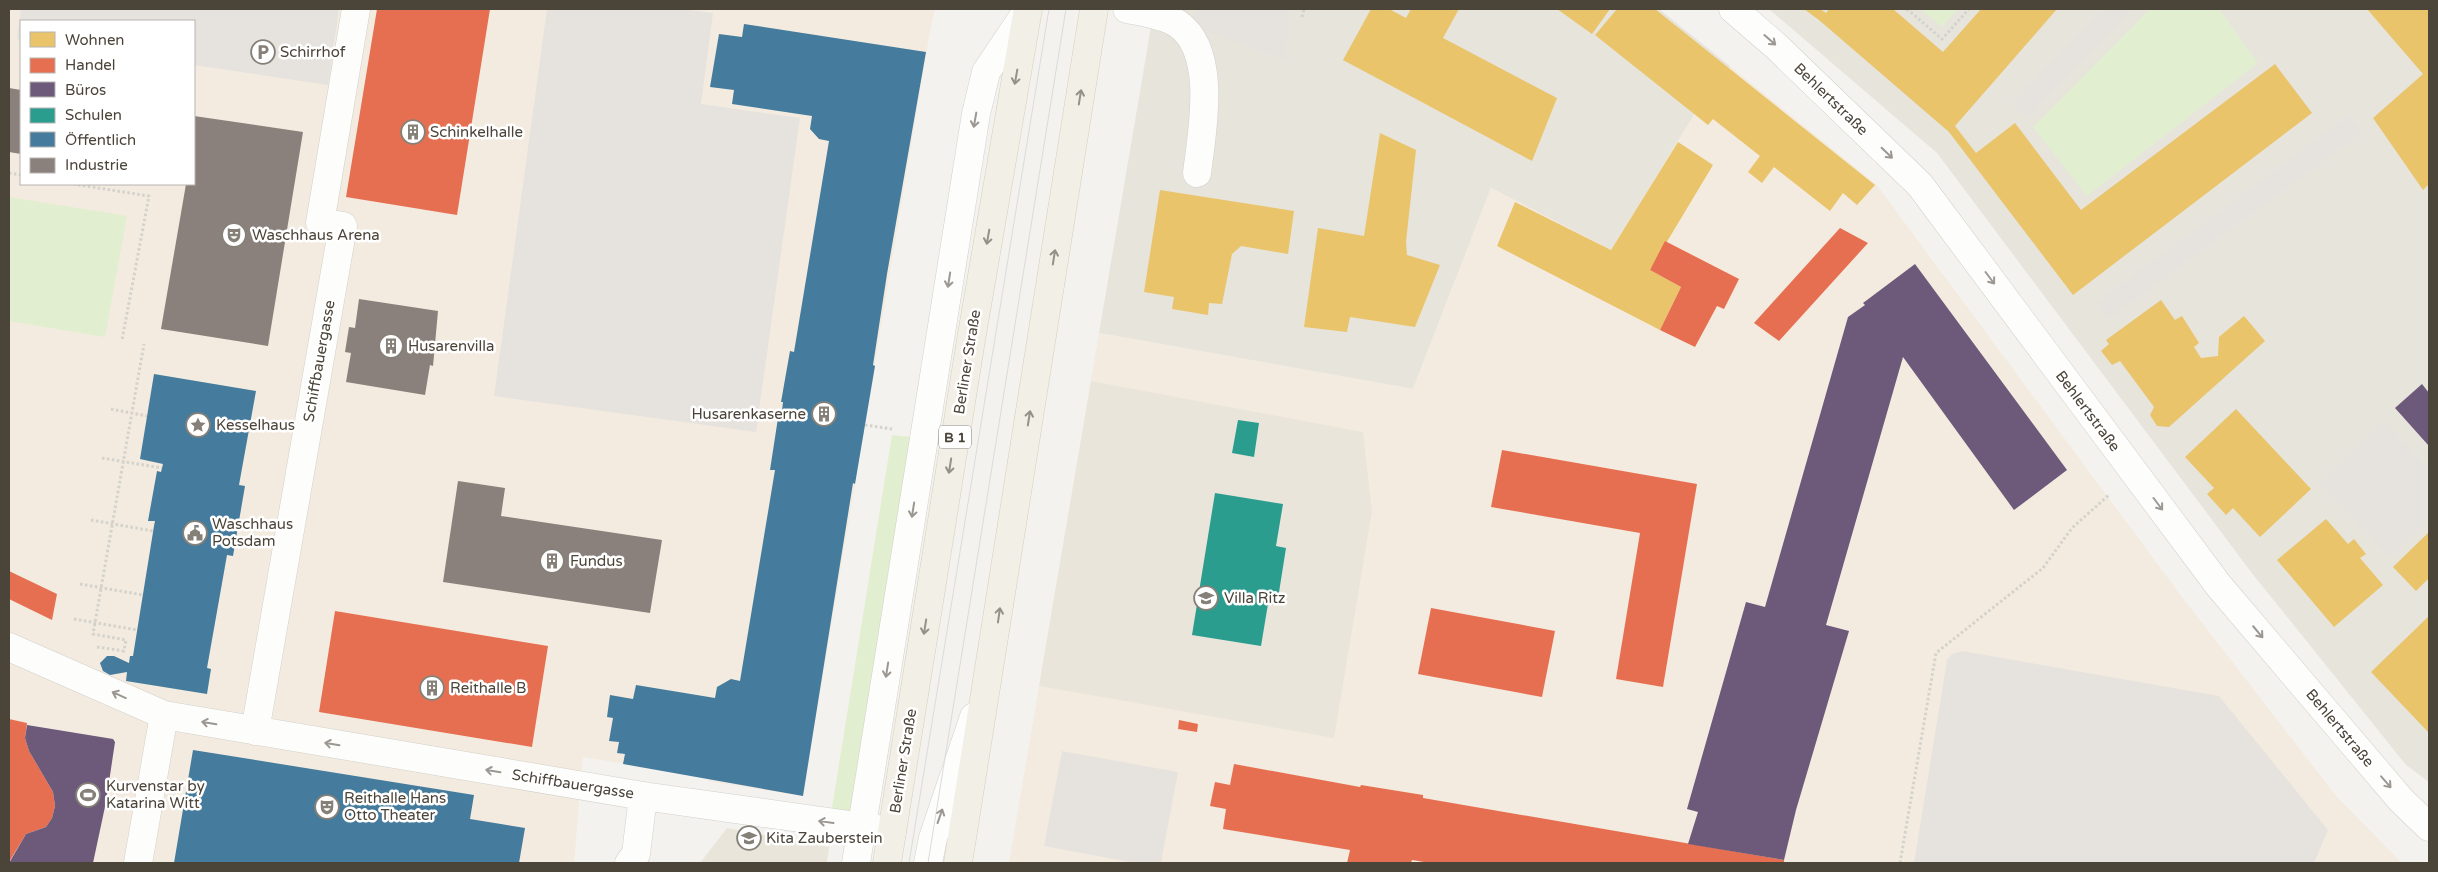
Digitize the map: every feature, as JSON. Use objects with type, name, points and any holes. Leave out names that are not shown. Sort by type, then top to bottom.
[{"type":"main road","points":[[958,863],[992,664],[1021,466],[1094,9]]},
{"type":"main road","name":"Berliner Straße","points":[[887,863],[971,340],[1028,10]]},
{"type":"street","name":"Schiffbauergasse","points":[[255,731],[342,226],[320,223],[356,9]]},
{"type":"street","points":[[1127,9],[1178,23],[1191,37],[1202,68],[1205,112],[1197,173]]},
{"type":"street","name":"Behlertstraße","points":[[1733,9],[1777,47],[1920,185],[2219,586],[2401,800],[2429,827]]},
{"type":"street","points":[[856,863],[976,114],[986,72],[1028,10]]},
{"type":"street","name":"Schiffbauergasse","points":[[9,647],[164,715],[644,796],[892,832]]},
{"type":"street","points":[[928,863],[933,838],[992,664]]},
{"type":"street","points":[[138,863],[164,715]]},
{"type":"street","points":[[629,863],[636,854],[644,796]]},
{"type":"path","points":[[1302,17],[1304,9]]},
{"type":"path","points":[[1907,9],[1942,39],[1969,9]]},
{"type":"path","points":[[79,185],[149,196],[122,340]]},
{"type":"path","points":[[124,652],[126,640],[93,634],[144,344]]},
{"type":"path","points":[[111,409],[147,416]]},
{"type":"path","points":[[102,458],[162,468]]},
{"type":"path","points":[[1900,863],[1936,653],[2043,568],[2072,528],[2096,505],[2136,474]]},
{"type":"path","points":[[91,520],[154,531]]},
{"type":"path","points":[[80,584],[143,595]]},
{"type":"path","points":[[74,619],[137,630]]},
{"type":"shaded area","points":[[9,9],[935,9],[803,796],[708,781],[708,778],[583,757],[574,863],[9,863]]},
{"type":"shaded area","name":"Schirrhof","points":[[21,9],[339,9],[328,85],[195,65],[195,20],[20,20],[20,40],[17,39]]},
{"type":"shaded area","points":[[547,9],[682,9],[713,13],[701,104],[800,118],[756,432],[494,396]]},
{"type":"shaded area","points":[[1154,9],[1659,9],[1730,66],[1694,115],[1611,250],[1491,188],[1413,389],[1099,333]]},
{"type":"shaded area","points":[[1197,9],[1290,9],[1285,60],[1194,26]]},
{"type":"shaded area","points":[[1769,9],[2429,9],[2429,782],[2406,765],[2251,572],[1937,153]]},
{"type":"shaded area","points":[[2102,9],[2134,9],[2028,118],[2012,103]]},
{"type":"shaded area","points":[[1730,66],[1876,184],[2182,597],[2337,797],[2402,863],[1009,863],[1099,333],[1413,389],[1491,188],[1611,250],[1694,115]]},
{"type":"shaded area","points":[[2350,115],[2363,132],[2108,320],[2095,303]]},
{"type":"shaded area","name":"Villa Ritz","points":[[1091,381],[1363,432],[1372,511],[1334,738],[1039,686]]},
{"type":"shaded area","points":[[2384,421],[2429,469],[2429,519],[2390,557],[2319,483]]},
{"type":"shaded area","points":[[1962,651],[2219,696],[2328,830],[2314,863],[1914,863],[1947,660],[1952,654]]},
{"type":"shaded area","points":[[1062,751],[1178,772],[1161,863],[1135,863],[1044,846]]},
{"type":"shaded area","name":"Kita Zauberstein","points":[[727,828],[829,847],[827,863],[700,863]]},
{"type":"green space","points":[[1921,9],[1958,9],[1942,27]]},
{"type":"green space","points":[[2150,9],[2219,9],[2258,63],[2087,196],[2033,127]]},
{"type":"green space","points":[[9,197],[127,216],[105,337],[9,321]]},
{"type":"green space","points":[[892,435],[911,437],[855,810],[848,813],[833,813],[832,808]]},
{"type":"building: Wohnen","points":[[1371,9],[1389,9],[1406,18],[1411,9],[1459,9],[1443,38],[1557,98],[1532,161],[1343,60]]},
{"type":"building: Wohnen","points":[[1557,9],[1610,9],[1592,34]]},
{"type":"building: Wohnen","points":[[1617,9],[1655,9],[1875,185],[1857,205],[1843,193],[1830,211],[1774,167],[1762,183],[1748,172],[1760,156],[1713,119],[1708,125],[1595,35]]},
{"type":"building: Wohnen","points":[[1804,9],[1820,9],[1826,13],[1829,9],[1893,9],[1943,52],[1981,9],[2057,9],[1955,126],[1976,153],[2015,123],[2081,210],[2275,64],[2312,113],[2073,295],[1949,132]]},
{"type":"building: Wohnen","points":[[2367,9],[2429,9],[2429,184],[2423,190],[2373,118],[2423,74]]},
{"type":"building: Wohnen","points":[[1380,133],[1416,150],[1406,242],[1407,255],[1440,265],[1415,327],[1350,317],[1347,332],[1304,327],[1318,228],[1364,236]]},
{"type":"building: Wohnen","points":[[1678,142],[1713,165],[1650,270],[1681,287],[1660,330],[1497,246],[1515,202],[1611,250]]},
{"type":"building: Wohnen","points":[[1160,190],[1294,211],[1288,254],[1241,246],[1232,254],[1222,304],[1209,303],[1208,315],[1172,309],[1174,297],[1144,292]]},
{"type":"building: Wohnen","points":[[2161,300],[2175,320],[2182,316],[2199,343],[2194,347],[2201,358],[2218,356],[2219,337],[2244,316],[2265,341],[2169,427],[2157,426],[2150,415],[2154,407],[2120,361],[2112,365],[2101,351],[2109,344],[2106,340]]},
{"type":"building: Wohnen","points":[[2236,409],[2311,489],[2260,537],[2233,508],[2226,515],[2207,494],[2214,488],[2185,457]]},
{"type":"building: Wohnen","points":[[2326,519],[2348,544],[2354,539],[2366,554],[2360,558],[2383,585],[2334,627],[2277,560]]},
{"type":"building: Wohnen","points":[[2429,532],[2429,578],[2416,591],[2393,567]]},
{"type":"building: Wohnen","points":[[2429,616],[2429,733],[2371,672]]},
{"type":"building: Handel","name":"Schinkelhalle","points":[[377,9],[490,9],[457,215],[346,197]]},
{"type":"building: Handel","points":[[1840,228],[1868,243],[1779,341],[1754,323]]},
{"type":"building: Handel","points":[[1665,241],[1739,279],[1724,309],[1717,306],[1695,347],[1660,330],[1681,287],[1650,270]]},
{"type":"building: Handel","points":[[1502,450],[1697,484],[1663,687],[1616,679],[1640,533],[1491,507]]},
{"type":"building: Handel","points":[[9,571],[57,594],[52,620],[9,599]]},
{"type":"building: Handel","points":[[1431,608],[1555,631],[1542,697],[1418,674]]},
{"type":"building: Handel","name":"Reithalle B","points":[[335,611],[548,646],[532,747],[319,712]]},
{"type":"building: Handel","points":[[9,719],[27,723],[25,738],[29,751],[53,792],[55,806],[52,818],[46,827],[26,834],[9,862]]},
{"type":"building: Handel","points":[[1179,720],[1198,724],[1197,732],[1178,729]]},
{"type":"building: Handel","points":[[1234,764],[1360,787],[1361,785],[1423,795],[1423,798],[1784,860],[1784,863],[1430,863],[1412,860],[1411,863],[1347,863],[1350,850],[1223,829],[1226,809],[1210,806],[1215,782],[1230,785]]},
{"type":"building: Büros","points":[[1915,264],[2067,470],[2014,510],[1903,357],[1826,625],[1849,631],[1796,810],[1784,860],[1688,844],[1698,812],[1687,809],[1746,602],[1765,607],[1848,317],[1865,305],[1863,303]]},
{"type":"building: Büros","points":[[2422,384],[2429,393],[2429,446],[2395,408]]},
{"type":"building: Büros","points":[[27,725],[113,739],[115,742],[106,802],[93,863],[9,863],[26,834],[46,827],[52,818],[55,806],[53,792],[29,751],[25,738]]},
{"type":"building: Schulen","points":[[1238,420],[1259,423],[1254,457],[1232,453]]},
{"type":"building: Schulen","points":[[1215,493],[1283,504],[1276,546],[1286,548],[1277,605],[1268,604],[1261,646],[1192,635]]},
{"type":"building: Öffentlich","name":"Husarenkaserne","points":[[744,24],[926,52],[887,274],[873,365],[875,366],[855,484],[853,483],[803,796],[623,764],[625,754],[617,753],[619,742],[609,741],[613,718],[607,717],[610,695],[633,699],[636,685],[715,698],[717,687],[731,679],[740,681],[775,470],[770,470],[778,418],[781,419],[783,402],[781,402],[790,351],[794,352],[829,141],[819,139],[810,129],[812,116],[732,104],[734,90],[710,87],[719,34],[742,37]]},
{"type":"building: Öffentlich","name":"Waschhaus Potsdam","points":[[154,374],[256,391],[239,485],[245,486],[233,556],[227,555],[207,668],[211,669],[207,694],[126,681],[127,672],[110,675],[103,671],[100,663],[107,656],[114,656],[129,663],[130,656],[133,656],[155,521],[148,521],[157,471],[161,472],[163,464],[140,459]]},
{"type":"building: Öffentlich","name":"Reithalle Hans Otto Theater","points":[[193,750],[474,795],[470,819],[525,828],[519,863],[174,863]]},
{"type":"building: Industrie","points":[[9,88],[20,90],[20,154],[9,152]]},
{"type":"building: Industrie","points":[[195,116],[303,132],[268,346],[161,329],[186,185],[195,185]]},
{"type":"building: Industrie","name":"Husarenvilla","points":[[359,299],[438,311],[433,366],[430,365],[425,395],[346,382],[351,353],[345,352],[349,327],[355,328]]},
{"type":"building: Industrie","name":"Fundus","points":[[458,481],[505,488],[501,516],[662,540],[650,613],[443,582]]},
{"type":"tram line","points":[[909,863],[1049,9]]},
{"type":"tram line","points":[[928,863],[1066,9]]},
{"type":"place","name":"Schirrhof","points":[[263,52]]},
{"type":"place","name":"Schinkelhalle","points":[[413,132]]},
{"type":"place","name":"Waschhaus Arena","points":[[234,235]]},
{"type":"place","name":"Husarenvilla","points":[[391,346]]},
{"type":"place","name":"Husarenkaserne","points":[[824,414]]},
{"type":"place","name":"Kesselhaus","points":[[198,425]]},
{"type":"place","name":"Waschhaus Potsdam","points":[[195,533]]},
{"type":"place","name":"Fundus","points":[[552,561]]},
{"type":"place","name":"Villa Ritz","points":[[1206,598]]},
{"type":"place","name":"Reithalle B","points":[[432,688]]},
{"type":"place","name":"Kurvenstar by Katarina Witt","points":[[88,795]]},
{"type":"place","name":"Reithalle Hans Otto Theater","points":[[327,807]]},
{"type":"place","name":"Kita Zauberstein","points":[[749,838]]}]
